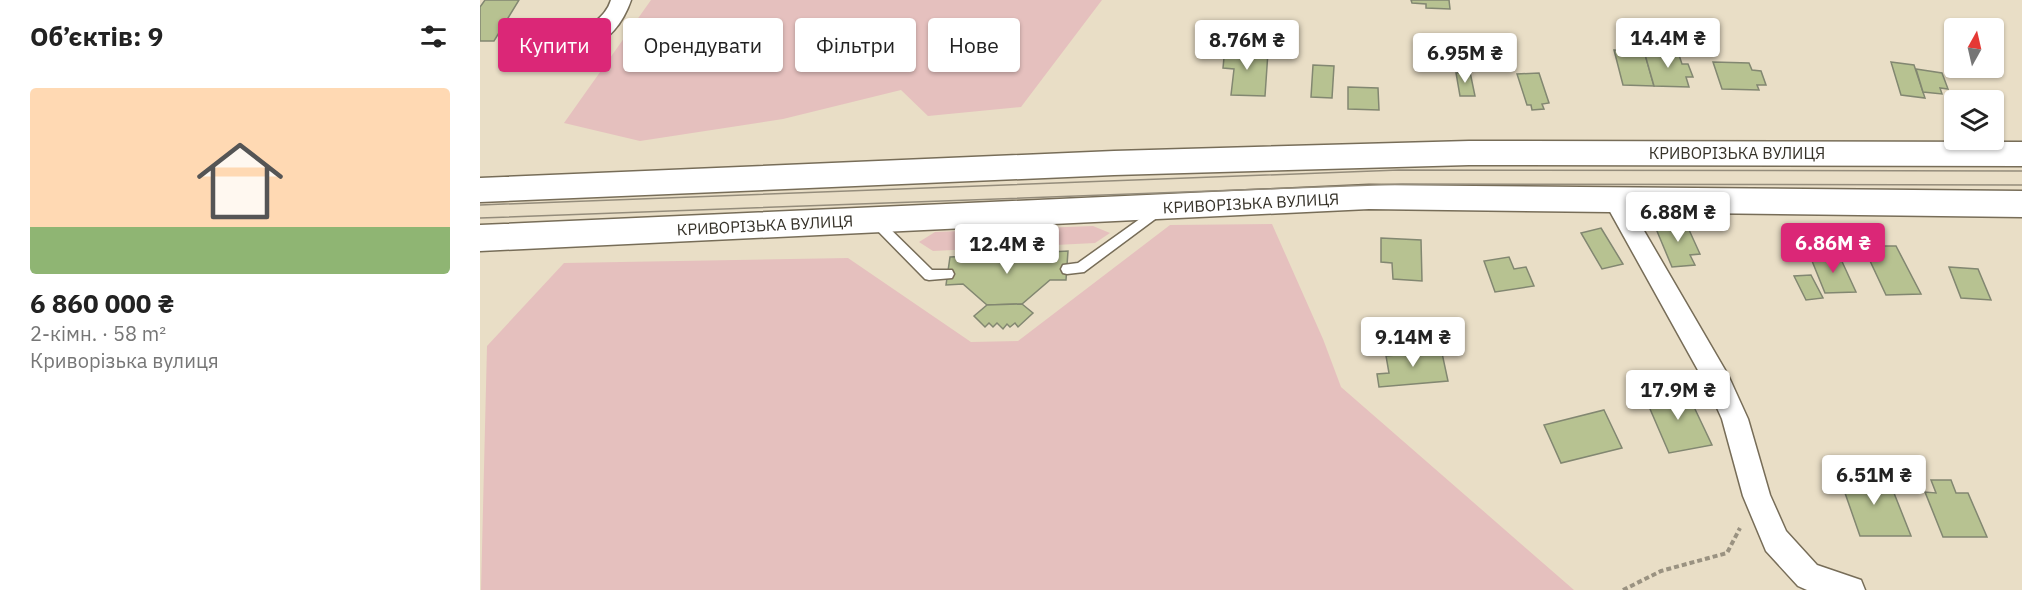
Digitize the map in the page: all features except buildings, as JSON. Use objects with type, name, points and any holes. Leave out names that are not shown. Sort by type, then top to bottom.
[{"type":"main road","name":"КРИВОРІЗЬКА ВУЛИЦЯ","points":[[480,190],[1102,164],[1469,153],[2022,154]]},
{"type":"main road","name":"КРИВОРІЗЬКА ВУЛИЦЯ","points":[[480,238],[1369,197],[2022,204]]},
{"type":"street","points":[[611,20],[615,16],[621,0]]},
{"type":"street","points":[[1614,199],[1719,383],[1735,419],[1757,496],[1776,541],[1808,576],[1851,590]]},
{"type":"lane","points":[[1067,269],[1080,268],[1161,208]]},
{"type":"lane","points":[[875,220],[929,275],[948,274]]},
{"type":"path","points":[[1623,590],[1662,570],[1726,553],[1757,496]]},
{"type":"shaded area","points":[[651,0],[1102,0],[1021,107],[928,116],[901,90],[783,119],[640,141],[564,123],[600,72],[611,72],[611,57],[623,40],[623,72],[783,72],[783,18],[638,18]]},
{"type":"shaded area","points":[[1272,224],[1323,339],[1341,387],[1574,590],[481,590],[487,346],[564,263],[848,258],[971,342],[1018,341],[1170,225]]},
{"type":"shaded area","points":[[1093,226],[1110,233],[1095,243],[933,251],[919,242],[935,232]]},
{"type":"tram line","points":[[480,205],[1399,170],[2022,171]]},
{"type":"tram line","points":[[480,218],[1402,184],[2022,185]]}]
